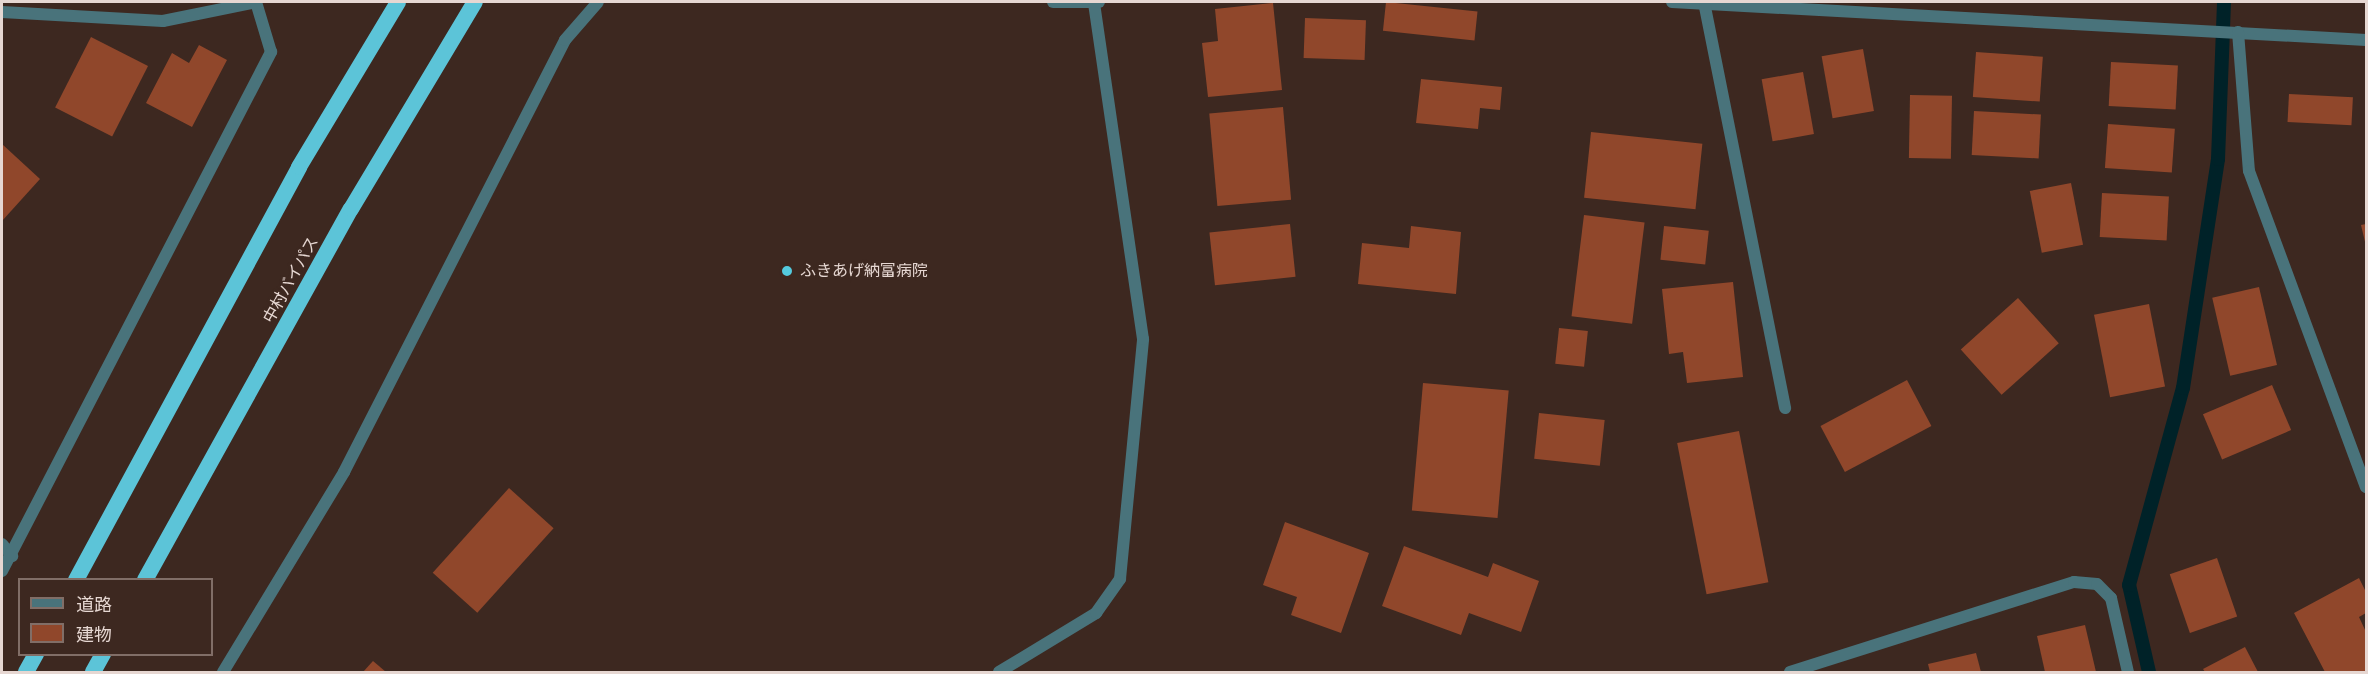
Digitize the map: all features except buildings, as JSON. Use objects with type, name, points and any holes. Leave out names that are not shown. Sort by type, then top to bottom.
[{"type":"highway","points":[[77,578],[299,167],[398,2]]},
{"type":"highway","name":"中村バイパス","points":[[146,578],[351,209],[475,2]]},
{"type":"highway","points":[[26,672],[35,656]]},
{"type":"highway","points":[[93,672],[102,656]]},
{"type":"street","points":[[2,12],[163,21],[256,2],[271,52],[12,556],[2,571]]},
{"type":"street","points":[[223,672],[344,472],[565,40],[598,2]]},
{"type":"street","points":[[999,672],[1096,613],[1120,579],[1143,339],[1096,3],[1053,2]]},
{"type":"street","points":[[1672,2],[1706,7],[2367,40]]},
{"type":"street","points":[[1706,7],[1785,408]]},
{"type":"street","points":[[2238,32],[2249,171],[2367,487]]},
{"type":"street","points":[[2,544],[12,556]]},
{"type":"street","points":[[1790,672],[2074,582],[2097,584],[2111,598],[2128,672]]},
{"type":"waterway","points":[[2149,672],[2129,585],[2183,388],[2218,159],[2224,2]]},
{"type":"place","name":"ふきあげ納富病院","points":[[787,271]]}]
